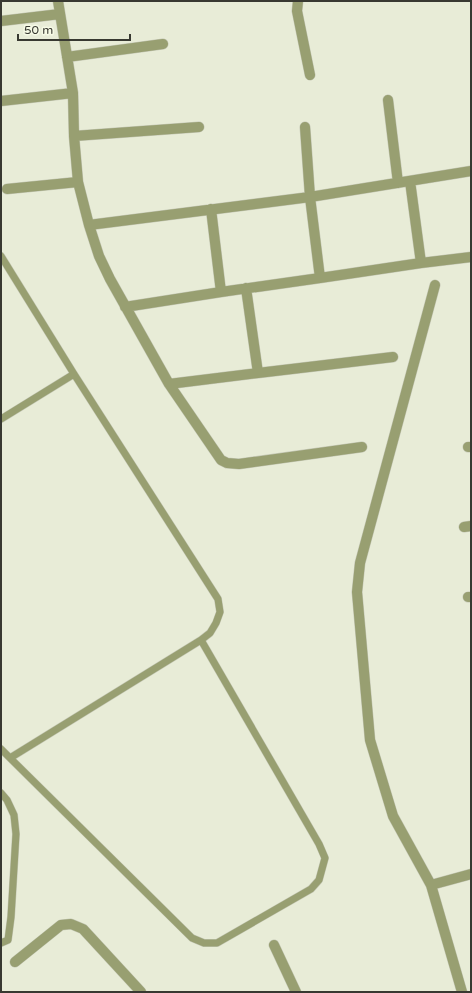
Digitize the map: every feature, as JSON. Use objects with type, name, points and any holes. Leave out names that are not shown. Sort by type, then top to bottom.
[{"type":"street","points":[[58,1],[73,93],[74,136],[78,182],[88,224],[99,256],[110,279],[169,384],[221,460],[227,463],[239,464],[362,447]]},
{"type":"street","points":[[298,1],[297,11],[310,75]]},
{"type":"street","points":[[1,21],[60,14]]},
{"type":"street","points":[[67,57],[163,44]]},
{"type":"street","points":[[1,101],[73,93]]},
{"type":"street","points":[[388,100],[398,183]]},
{"type":"street","points":[[74,136],[199,127]]},
{"type":"street","points":[[305,127],[310,197],[320,278]]},
{"type":"street","points":[[88,224],[310,197],[471,171]]},
{"type":"street","points":[[410,181],[421,263]]},
{"type":"street","points":[[7,189],[78,182]]},
{"type":"street","points":[[212,209],[221,292]]},
{"type":"street","points":[[125,306],[471,257]]},
{"type":"street","points":[[435,285],[360,563],[357,592],[370,740],[393,816],[431,885],[459,991]]},
{"type":"street","points":[[246,288],[258,372]]},
{"type":"street","points":[[169,384],[258,372],[393,357]]},
{"type":"street","points":[[431,885],[471,874]]},
{"type":"street","points":[[15,962],[61,924],[71,924],[83,929],[141,992]]},
{"type":"street","points":[[274,945],[296,992]]},
{"type":"lane","points":[[1,256],[74,374],[218,599],[220,612],[210,634],[10,758]]},
{"type":"lane","points":[[1,419],[74,374]]},
{"type":"lane","points":[[1,749],[192,938],[204,943],[217,943],[311,889],[319,880],[325,858],[319,844],[201,640]]},
{"type":"lane","points":[[1,793],[7,800],[14,815],[16,834],[8,940],[1,944]]}]
